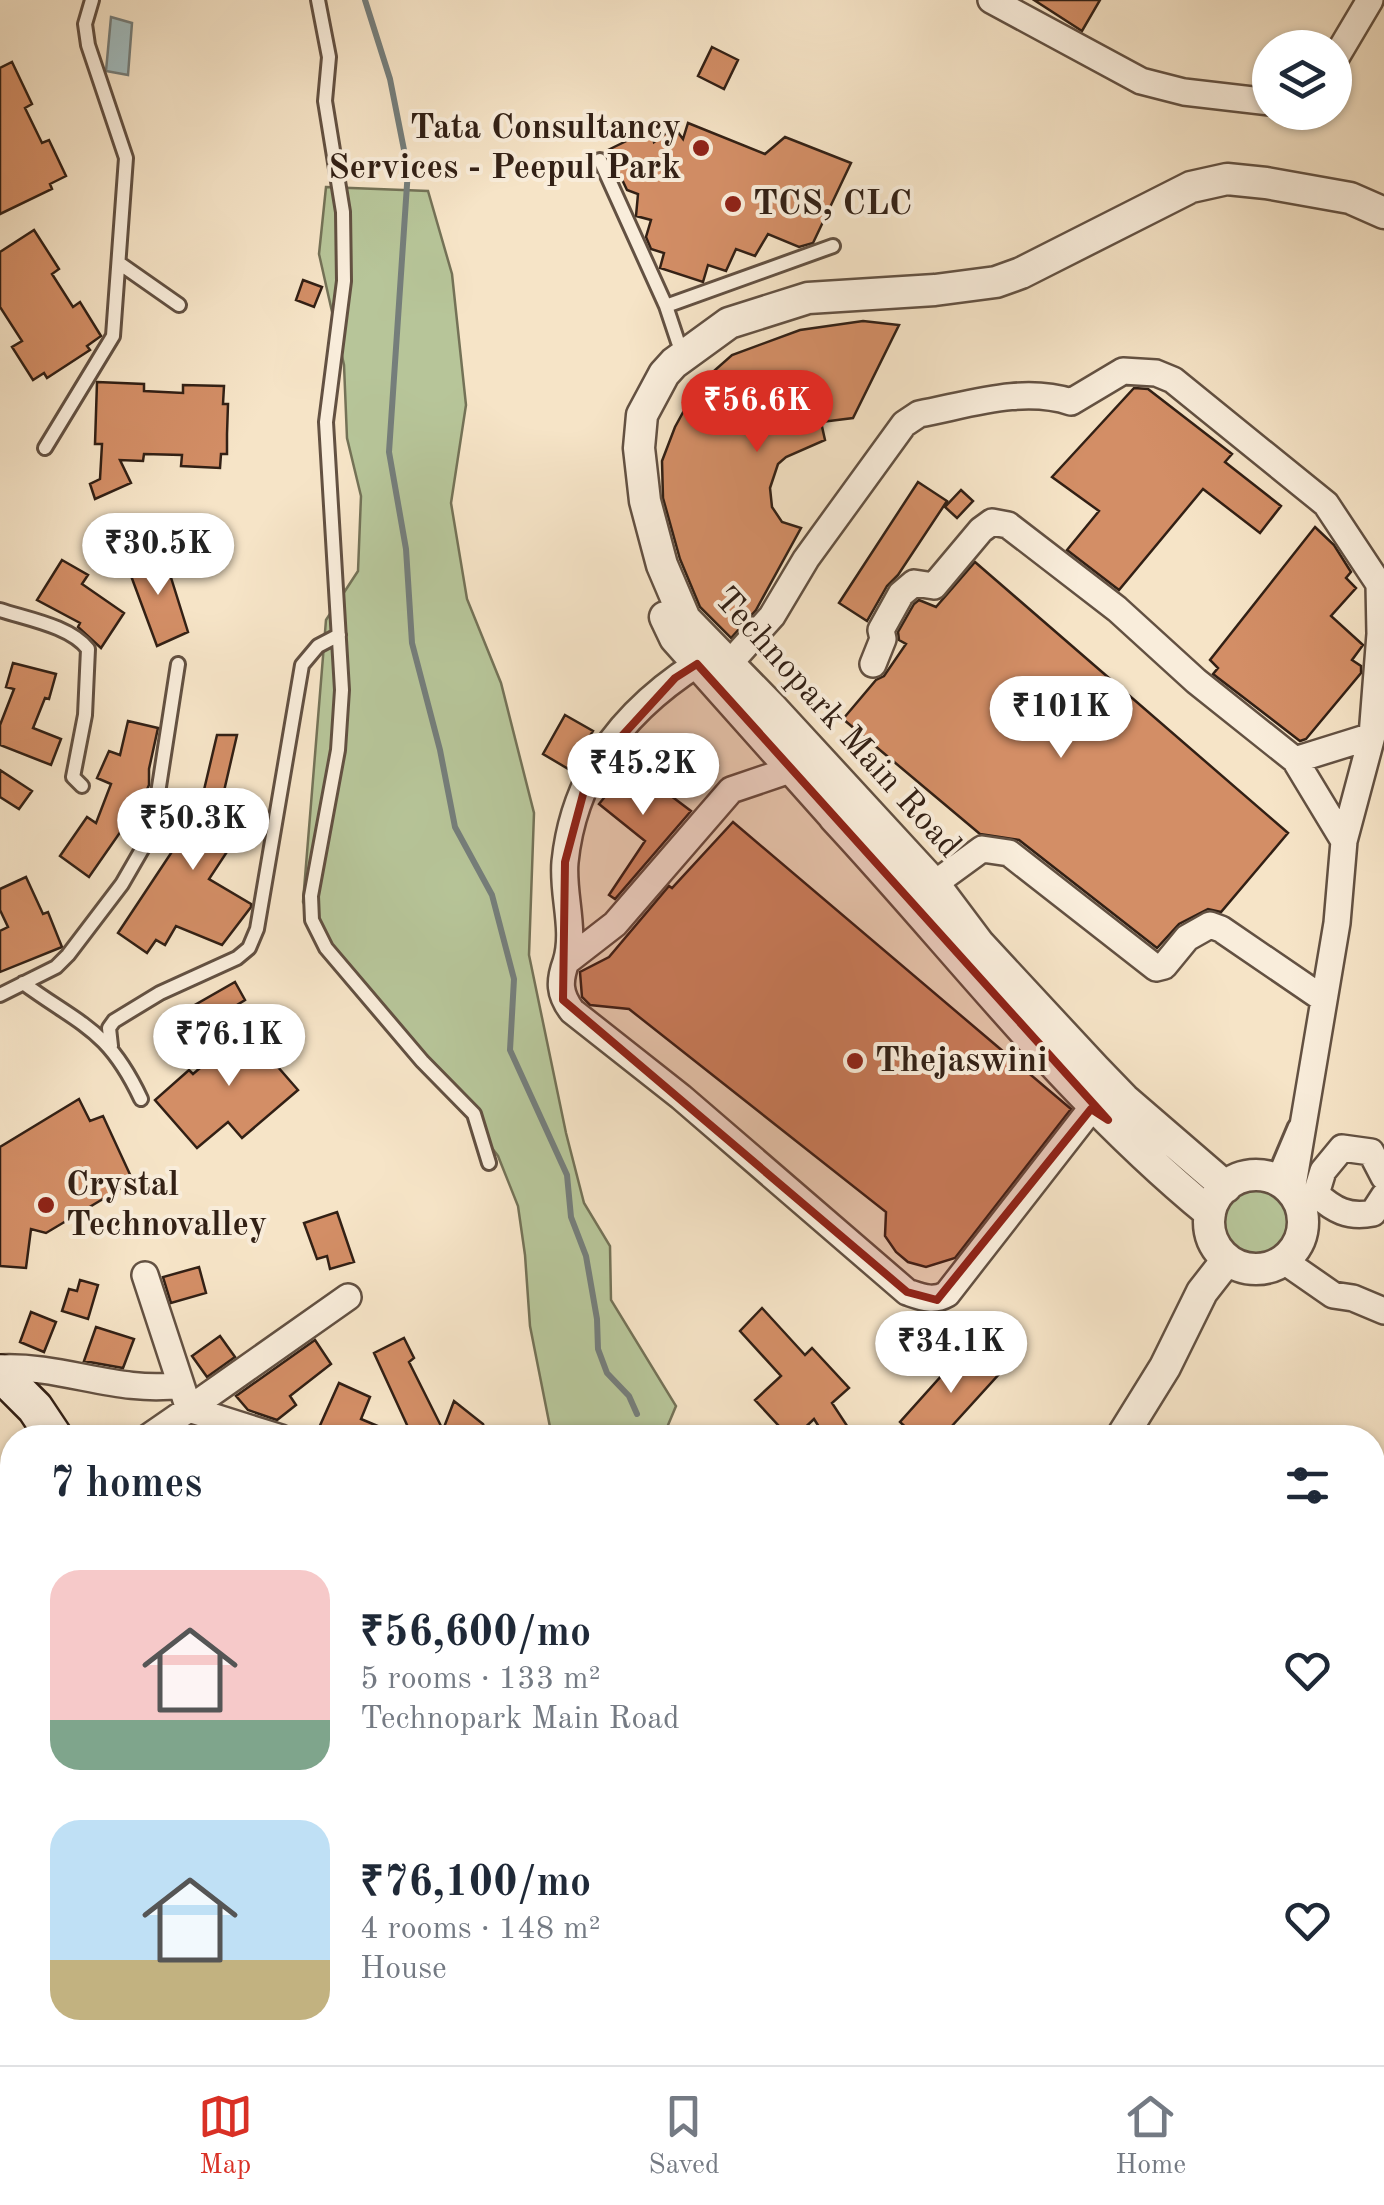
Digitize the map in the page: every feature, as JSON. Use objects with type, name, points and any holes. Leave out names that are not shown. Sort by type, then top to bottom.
[{"type":"main road","points":[[2,1375],[46,1425]]},
{"type":"street","points":[[991,0],[1141,82],[1184,92],[1252,100]]},
{"type":"street","points":[[1352,30],[1370,0]]},
{"type":"street","name":"Technopark Main Road","points":[[847,831],[675,638],[648,581],[630,502],[626,440],[634,396],[657,363],[678,342],[762,296],[810,284],[990,272],[1055,247],[1189,173],[1270,169],[1326,180],[1384,198]]},
{"type":"street","name":"Technopark Main Road","points":[[1227,1260],[1213,1242],[1218,1200],[980,944],[934,884],[685,619],[662,564],[645,500],[640,448],[642,416],[664,374],[715,331],[741,317],[808,298],[996,282],[1021,274],[1191,187],[1237,178],[1350,198],[1384,213]]},
{"type":"street","points":[[728,665],[772,616],[806,560],[904,424],[918,414],[1022,394],[1054,396],[1071,402],[1123,372],[1156,373],[1201,400],[1326,504],[1379,584],[1372,736],[1344,840],[1336,923],[1305,1101],[1295,1191],[1304,1218],[1302,1234],[1296,1249],[1284,1261],[1262,1270],[1249,1270],[1227,1260],[1202,1292],[1129,1425]]},
{"type":"street","points":[[872,664],[883,639],[881,630],[902,594],[914,583],[934,586],[980,530],[992,522],[1008,525],[1117,609],[1196,680],[1296,760],[1344,840]]},
{"type":"street","name":"Technopark Main Road","points":[[675,638],[1016,1024],[1108,1120],[1218,1200]]},
{"type":"street","points":[[697,664],[646,703],[616,734],[589,772],[565,862],[569,947],[560,988],[563,1000],[572,1010],[681,1097],[907,1292],[922,1297],[937,1300],[947,1294],[1092,1109],[1108,1120]]},
{"type":"street","points":[[1296,760],[1372,736]]},
{"type":"street","points":[[566,962],[615,924],[732,790],[790,770]]},
{"type":"street","points":[[934,884],[982,849],[998,849],[1156,968],[1164,966],[1186,938],[1210,925],[1322,998]]},
{"type":"street","points":[[1295,1191],[1323,1171],[1342,1148],[1370,1152],[1384,1176]]},
{"type":"street","points":[[1218,1200],[1243,1177],[1295,1191],[1343,1214],[1373,1213],[1384,1196]]},
{"type":"street","points":[[1284,1261],[1334,1295],[1384,1311]]},
{"type":"street","points":[[146,1275],[185,1397]]},
{"type":"street","points":[[158,1425],[185,1397],[348,1297]]},
{"type":"street","points":[[2,1375],[31,1366],[185,1397],[251,1425]]},
{"type":"lane","points":[[44,448],[113,336],[126,158],[88,45],[85,24],[92,0]]},
{"type":"lane","points":[[318,0],[329,57],[324,102],[343,212],[344,281],[326,422],[342,690],[338,750],[311,896],[312,920],[326,948],[356,985],[474,1114],[489,1164]]},
{"type":"lane","points":[[600,160],[666,306],[678,342]]},
{"type":"lane","points":[[666,306],[832,246]]},
{"type":"lane","points":[[119,264],[179,305]]},
{"type":"lane","points":[[0,610],[60,630],[81,640],[88,649],[85,716],[73,777],[82,786]]},
{"type":"lane","points":[[111,1046],[110,1028],[114,1021],[160,993],[237,958],[249,948],[258,929],[302,666],[318,646],[339,635]]},
{"type":"lane","points":[[0,996],[56,967],[68,955],[122,884],[152,832],[178,664]]},
{"type":"lane","points":[[24,983],[111,1046],[142,1099]]},
{"type":"highlighted area","points":[[697,664],[1108,1120],[1091,1109],[937,1300],[907,1292],[563,1000],[565,862],[589,772],[675,678]]},
{"type":"green space","points":[[326,187],[428,191],[452,274],[466,405],[451,503],[467,599],[501,683],[534,813],[529,955],[584,1203],[610,1246],[611,1300],[676,1406],[668,1425],[550,1425],[530,1326],[518,1206],[498,1156],[374,996],[332,956],[303,902],[326,620],[358,571],[361,496],[347,438],[344,365],[319,254]]},
{"type":"green space","points":[[1255,1184],[1282,1195],[1293,1222],[1282,1249],[1255,1260],[1228,1249],[1217,1222],[1228,1195]]},
{"type":"water","points":[[111,17],[132,23],[128,75],[106,71]]},
{"type":"building","points":[[1034,0],[1100,0],[1082,31]]},
{"type":"building","points":[[712,47],[738,60],[724,89],[698,76]]},
{"type":"building","points":[[12,62],[32,104],[25,108],[42,143],[49,140],[66,176],[50,184],[52,189],[0,214],[0,68]]},
{"type":"building","name":"TCS, CLC","points":[[688,123],[765,154],[785,137],[851,163],[813,243],[799,247],[768,234],[755,256],[736,249],[726,271],[708,265],[703,282],[660,268],[664,253],[651,249],[646,237],[651,220],[636,216],[638,194],[627,190],[608,150],[651,129],[654,142],[674,127],[683,139]]},
{"type":"building","points":[[34,230],[59,269],[52,274],[73,307],[80,302],[101,336],[87,346],[90,350],[47,378],[44,373],[33,380],[12,347],[22,341],[0,307],[0,252]]},
{"type":"building","points":[[303,280],[322,287],[314,307],[296,300]]},
{"type":"building","points":[[863,321],[899,325],[853,418],[821,422],[825,440],[778,464],[770,488],[772,507],[782,522],[801,528],[756,610],[731,638],[700,607],[680,559],[663,498],[662,461],[675,427],[698,385],[732,355],[800,330]]},
{"type":"building","points":[[97,382],[144,384],[144,391],[183,393],[183,385],[224,386],[223,404],[228,404],[227,454],[221,454],[220,468],[181,466],[182,455],[144,454],[143,461],[120,460],[131,483],[95,499],[90,484],[100,479],[102,444],[95,444]]},
{"type":"building","points":[[1134,388],[1148,389],[1232,454],[1225,462],[1281,506],[1260,533],[1203,489],[1119,590],[1067,550],[1099,511],[1052,477]]},
{"type":"building","points":[[918,482],[947,501],[867,621],[839,603]]},
{"type":"building","points":[[961,490],[973,501],[957,518],[945,507]]},
{"type":"building","points":[[1315,527],[1334,545],[1351,572],[1346,578],[1356,588],[1331,616],[1363,645],[1352,660],[1361,666],[1361,673],[1306,739],[1300,741],[1213,674],[1218,668],[1210,660]]},
{"type":"building","points":[[163,552],[188,632],[157,646],[127,565]]},
{"type":"building","points":[[62,560],[88,575],[82,584],[124,613],[101,648],[78,627],[80,623],[37,600]]},
{"type":"building","points":[[975,562],[1288,833],[1221,912],[1208,909],[1179,924],[1157,948],[1019,840],[980,834],[843,719],[876,680],[884,676],[906,644],[899,640],[898,632],[914,604],[919,600],[936,607]]},
{"type":"building","points":[[13,663],[56,674],[49,699],[45,698],[33,728],[61,739],[51,765],[0,745],[0,725],[14,689],[6,687]]},
{"type":"building","points":[[565,715],[593,731],[570,770],[543,754]]},
{"type":"building","points":[[128,721],[158,728],[149,785],[140,805],[146,807],[142,829],[137,837],[121,831],[89,877],[60,856],[87,817],[96,823],[111,784],[97,778],[109,751],[120,755]]},
{"type":"building","points":[[217,735],[237,735],[218,817],[240,832],[209,879],[251,907],[222,945],[176,926],[165,945],[156,940],[147,953],[118,933],[199,811]]},
{"type":"building","points":[[691,754],[701,778],[669,791],[660,766]]},
{"type":"building","points":[[634,768],[691,811],[615,899],[609,895],[645,841],[599,804],[620,778],[624,782]]},
{"type":"building","points":[[0,770],[32,791],[19,809],[0,797]]},
{"type":"building","name":"Thejaswini","points":[[733,822],[1071,1109],[955,1258],[926,1267],[908,1262],[885,1236],[886,1212],[629,1009],[590,1005],[582,997],[580,972],[609,957],[669,886],[672,888]]},
{"type":"building","points":[[26,877],[43,914],[48,912],[62,947],[0,972],[0,931],[8,927],[0,910],[0,889]]},
{"type":"building","points":[[235,982],[245,1000],[206,1024],[203,1019],[166,1041],[158,1026]]},
{"type":"building","points":[[255,1021],[280,1051],[271,1059],[298,1090],[242,1138],[228,1122],[197,1148],[155,1100],[189,1070],[193,1074]]},
{"type":"building","name":"Crystal Technovalley","points":[[79,1099],[90,1121],[103,1116],[133,1181],[46,1233],[31,1229],[26,1268],[0,1266],[0,1147]]},
{"type":"building","points":[[337,1212],[354,1262],[330,1269],[327,1256],[317,1259],[304,1223]]},
{"type":"building","points":[[199,1267],[206,1293],[171,1303],[163,1277]]},
{"type":"building","points":[[80,1280],[98,1285],[88,1319],[62,1311],[69,1289],[77,1291]]},
{"type":"building","points":[[762,1308],[805,1355],[812,1348],[849,1388],[832,1403],[846,1425],[818,1425],[814,1419],[808,1425],[778,1425],[755,1400],[781,1376],[740,1331]]},
{"type":"building","points":[[31,1312],[56,1322],[44,1352],[20,1342]]},
{"type":"building","points":[[96,1327],[134,1339],[123,1368],[84,1361]]},
{"type":"building","points":[[220,1336],[235,1357],[207,1377],[192,1356]]},
{"type":"building","points":[[404,1338],[414,1358],[409,1362],[440,1425],[407,1425],[374,1353]]},
{"type":"building","points":[[315,1340],[331,1364],[290,1396],[296,1405],[277,1420],[248,1410],[236,1396]]},
{"type":"building","points":[[969,1345],[1000,1373],[953,1425],[900,1422]]},
{"type":"building","points":[[339,1383],[370,1397],[361,1419],[375,1425],[320,1425]]},
{"type":"building","points":[[454,1401],[483,1425],[445,1425]]},
{"type":"waterway","points":[[365,0],[390,79],[408,170],[389,452],[406,549],[412,643],[455,827],[492,895],[514,979],[510,1050],[567,1175],[571,1217],[586,1256],[598,1349],[607,1373],[629,1396],[637,1414]]},
{"type":"place","name":"Tata Consultancy Services - Peepul Park","points":[[701,148]]},
{"type":"place","name":"TCS, CLC","points":[[733,204]]},
{"type":"place","name":"Thejaswini","points":[[855,1061]]},
{"type":"place","name":"Crystal Technovalley","points":[[46,1205]]}]
